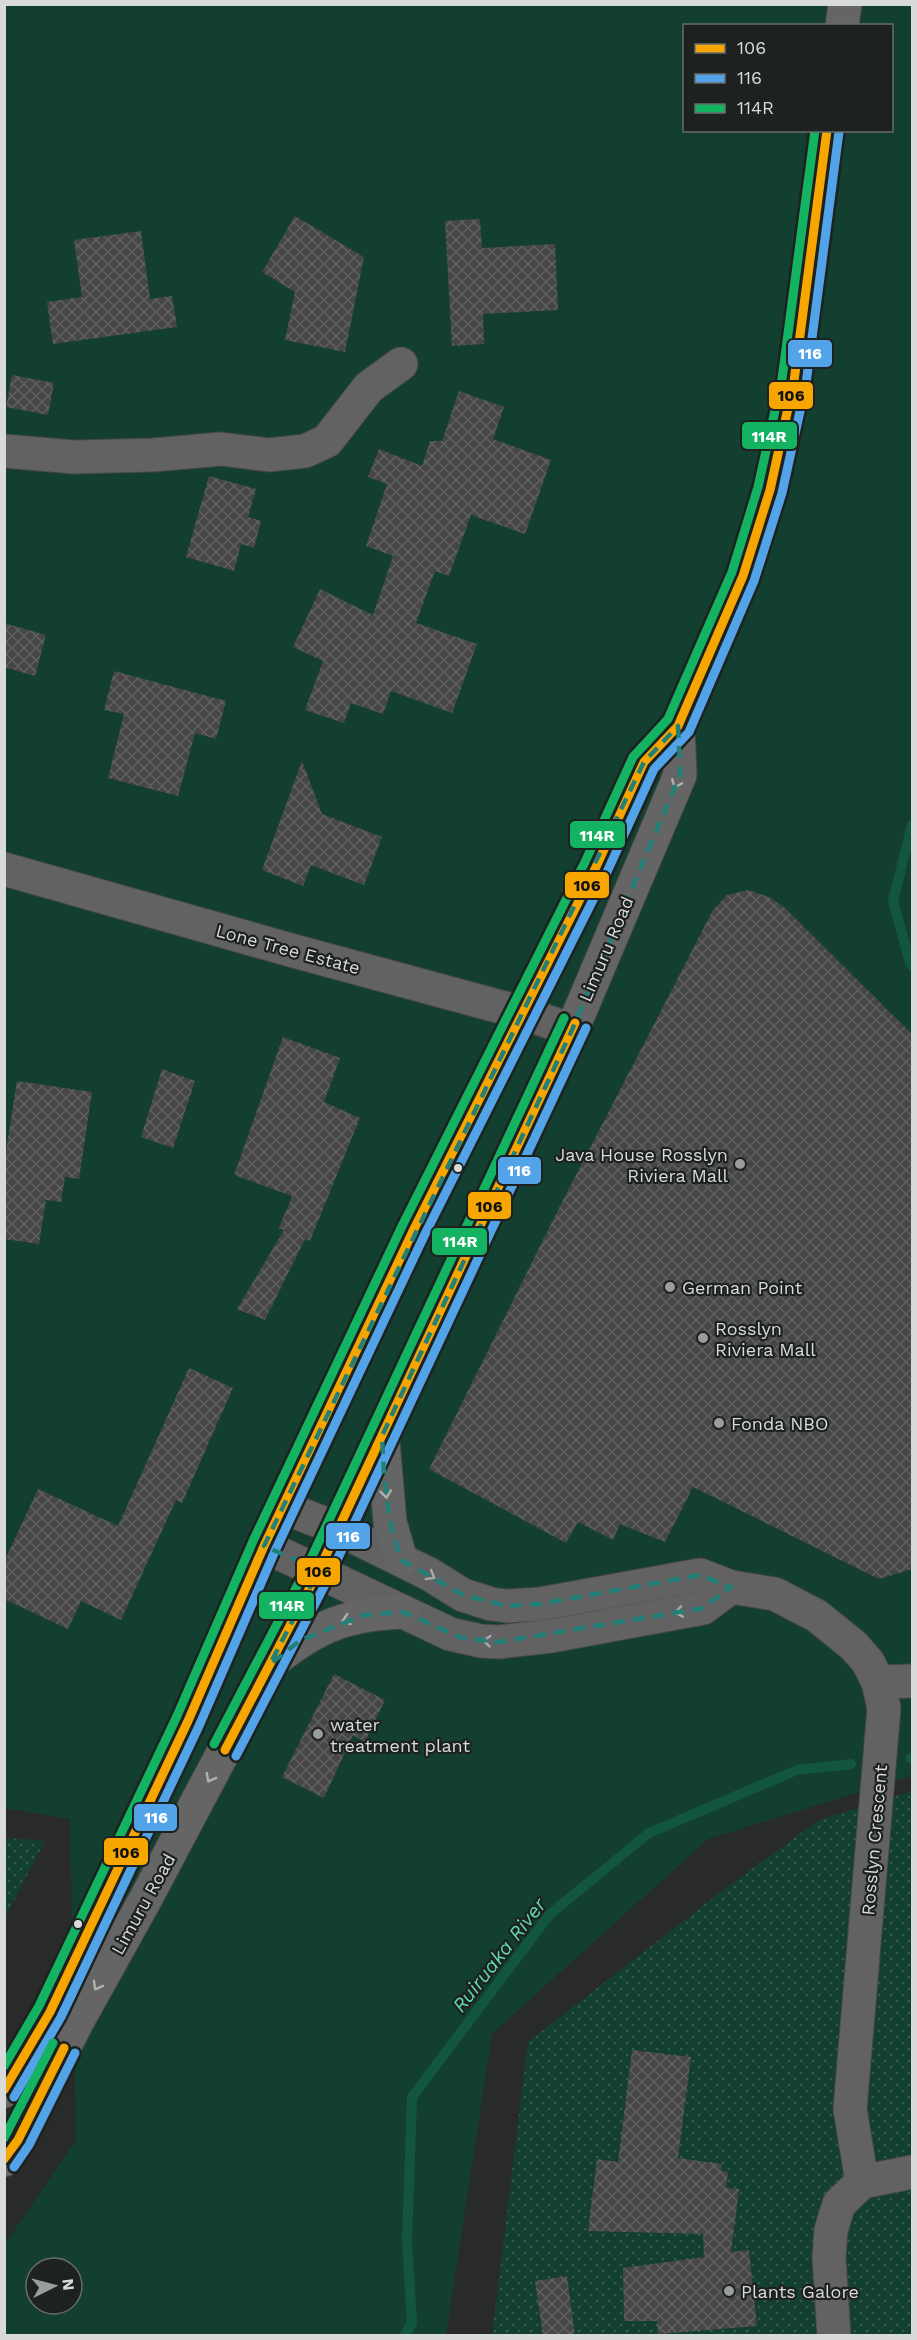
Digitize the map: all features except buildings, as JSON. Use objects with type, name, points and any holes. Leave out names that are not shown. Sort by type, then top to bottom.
[{"type":"main road","points":[[842,24],[845,4]]},
{"type":"main road","name":"Limuru Road","points":[[4,2091],[50,2012],[188,1721],[264,1546],[414,1229],[596,867],[644,762],[678,726],[743,576],[770,490],[794,381],[827,132]]},
{"type":"main road","name":"Limuru Road","points":[[4,2160],[18,2140],[76,2024],[145,1900],[270,1664],[319,1570],[382,1436],[572,1030],[680,775],[678,726]]},
{"type":"main road","points":[[382,1436],[390,1522],[401,1560]]},
{"type":"main road","points":[[270,1664],[301,1640],[344,1620],[364,1615],[403,1612]]},
{"type":"street","points":[[4,451],[74,457],[153,455],[221,449],[270,454],[305,452],[327,441],[369,387],[401,364]]},
{"type":"street","name":"Lone Tree Estate","points":[[4,869],[523,1013],[572,1030]]},
{"type":"street","name":"Rosslyn Crescent","points":[[283,1507],[338,1529],[401,1560],[463,1595],[507,1606],[562,1600],[700,1575],[731,1587],[775,1594],[818,1616],[854,1646],[868,1662],[878,1682],[884,1708],[850,2109],[862,2182]]},
{"type":"street","points":[[264,1546],[462,1638],[499,1642],[551,1636],[703,1608],[731,1587]]},
{"type":"street","points":[[878,1682],[912,1680]]},
{"type":"street","points":[[834,2336],[829,2257],[831,2230],[839,2204],[862,2182],[912,2172]]},
{"type":"highlighted area","points":[[678,726],[680,775],[572,1030],[382,1436],[384,1475],[390,1522],[401,1560],[463,1595],[507,1606],[540,1604],[700,1575],[731,1587],[703,1608],[499,1642],[462,1638],[403,1612],[364,1615],[301,1640],[270,1664],[319,1570],[264,1546],[644,762]]},
{"type":"green space","points":[[5,5],[912,5],[912,1776],[708,1839],[492,2034],[446,2335],[5,2336],[5,2244],[76,2140],[70,1819],[4,1808]]},
{"type":"green space","points":[[912,1791],[912,2335],[492,2336],[528,2042],[727,1887],[819,1820]]},
{"type":"green space","points":[[4,1838],[45,1841],[5,1918]]},
{"type":"waterway","name":"Ruiruaka River","points":[[912,825],[893,901],[912,966]]},
{"type":"waterway","name":"Ruiruaka River","points":[[404,2336],[412,2323],[407,2240],[412,2097],[550,1914],[649,1833],[797,1770],[851,1764]]},
{"type":"transit line","name":"114R","points":[[4,2066],[39,2006],[177,1716],[253,1541],[403,1224],[585,862],[633,757],[668,719],[732,572],[758,487],[782,379],[815,132]]},
{"type":"transit line","name":"106","points":[[4,2090],[50,2012],[188,1721],[264,1546],[414,1229],[596,867],[644,762],[678,726],[743,576],[770,490],[794,381],[827,132]]},
{"type":"transit line","name":"116","points":[[14,2097],[61,2017],[199,1726],[275,1551],[425,1234],[607,872],[654,769],[689,732],[754,581],[782,493],[806,384],[839,132]]},
{"type":"transit line","name":"114R","points":[[214,1744],[308,1565],[564,1018]]},
{"type":"transit line","name":"106","points":[[225,1750],[319,1570],[575,1023]]},
{"type":"transit line","name":"116","points":[[236,1756],[330,1575],[586,1028]]},
{"type":"transit line","name":"114R","points":[[4,2138],[53,2043]]},
{"type":"transit line","name":"106","points":[[4,2159],[18,2140],[64,2048]]},
{"type":"transit line","name":"116","points":[[14,2167],[29,2145],[75,2053]]},
{"type":"place","name":"Java House Rosslyn Riviera Mall","points":[[740,1164]]},
{"type":"place","name":"German Point","points":[[670,1287]]},
{"type":"place","name":"Rosslyn Riviera Mall","points":[[703,1338]]},
{"type":"place","name":"Fonda NBO","points":[[719,1423]]},
{"type":"place","name":"water treatment plant","points":[[318,1734]]},
{"type":"place","name":"Plants Galore","points":[[729,2291]]}]
